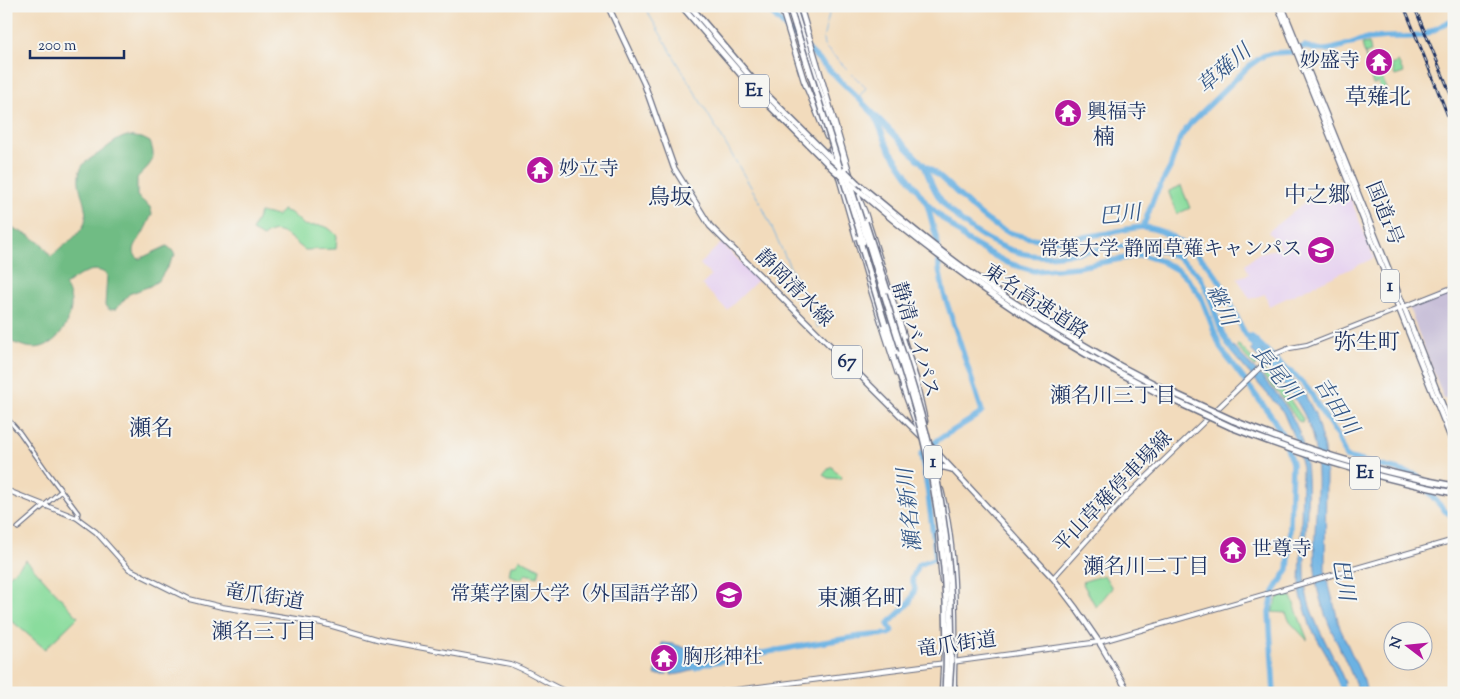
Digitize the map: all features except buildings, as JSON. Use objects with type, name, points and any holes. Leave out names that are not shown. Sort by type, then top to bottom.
[{"type":"highway","name":"東名高速道路","points":[[682,6],[756,92],[833,169],[920,238],[1039,326],[1158,393],[1231,427],[1279,445],[1373,475],[1454,493]]},
{"type":"highway","name":"東名高速道路","points":[[690,6],[760,88],[830,158],[920,238]]},
{"type":"highway","name":"静清バイパス","points":[[788,6],[795,20],[916,396],[938,484],[947,546],[951,596],[950,693]]},
{"type":"highway","points":[[794,6],[795,20]]},
{"type":"highway","name":"静清バイパス","points":[[843,170],[912,398],[933,483],[942,539],[945,581],[947,641],[943,693]]},
{"type":"highway","points":[[843,170],[854,221],[904,391]]},
{"type":"highway","name":"1","points":[[843,170],[863,215],[916,380]]},
{"type":"highway","name":"東名高速道路","points":[[1003,299],[1118,365],[1160,387],[1232,420],[1277,438],[1366,466],[1454,486]]},
{"type":"main road","name":"静岡清水線","points":[[608,6],[644,83],[674,168],[710,226],[902,416],[1053,578],[1099,642],[1129,693]]},
{"type":"main road","points":[[781,6],[804,80],[826,132],[870,285],[896,368],[921,436]]},
{"type":"main road","name":"1","points":[[800,6],[856,194],[865,213],[910,356],[945,507],[951,550],[954,597],[954,691]]},
{"type":"main road","name":"国道1号","points":[[1278,6],[1454,434]]},
{"type":"main road","name":"国道1号","points":[[1282,6],[1402,308],[1454,446]]},
{"type":"main road","name":"平山草薙停車場線","points":[[1053,578],[1125,498],[1273,355],[1290,348],[1307,345],[1454,287]]},
{"type":"main road","points":[[902,416],[914,414]]},
{"type":"main road","name":"1","points":[[921,436],[938,529],[944,596],[943,693]]},
{"type":"main road","points":[[936,470],[943,467],[952,469]]},
{"type":"main road","name":"竜爪街道","points":[[6,490],[77,518],[96,532],[129,569],[189,599],[222,607],[311,620],[388,642],[510,664],[570,693]]},
{"type":"main road","name":"竜爪街道","points":[[712,693],[1099,642],[1454,540]]},
{"type":"street","points":[[6,417],[20,433],[78,513],[77,518]]},
{"type":"street","points":[[18,528],[61,491]]},
{"type":"shaded area","name":"常葉大学 静岡草薙キャンパス","points":[[1348,192],[1374,258],[1269,306],[1265,294],[1250,299],[1237,278],[1249,274],[1245,264],[1259,253],[1281,248],[1268,232],[1302,204]]},
{"type":"shaded area","points":[[720,244],[723,244],[758,280],[727,310],[702,285],[711,276],[700,264]]},
{"type":"shaded area","points":[[1454,290],[1454,395],[1444,399],[1409,308]]},
{"type":"green space","points":[[1369,43],[1371,52],[1365,54],[1367,60],[1373,59],[1376,70],[1379,69],[1386,89],[1381,91],[1378,83],[1373,85],[1362,44]]},
{"type":"green space","points":[[1398,62],[1404,73],[1395,76],[1391,65]]},
{"type":"green space","points":[[127,136],[142,138],[150,142],[153,154],[151,162],[137,178],[137,196],[150,207],[152,214],[135,246],[134,253],[139,259],[167,246],[175,255],[159,280],[150,286],[129,294],[116,309],[110,310],[105,306],[107,275],[96,270],[86,272],[65,285],[70,296],[70,311],[65,327],[55,340],[41,347],[32,348],[7,340],[6,225],[30,236],[43,245],[51,257],[74,238],[84,225],[86,217],[79,180],[83,165],[116,141]]},
{"type":"green space","points":[[1181,186],[1190,208],[1177,214],[1169,191]]},
{"type":"green space","points":[[282,210],[291,213],[304,225],[328,228],[337,236],[336,249],[305,250],[280,232],[274,231],[263,237],[252,231],[260,212],[277,216]]},
{"type":"green space","points":[[1238,344],[1258,364],[1255,367],[1237,347]]},
{"type":"green space","points":[[1262,368],[1289,398],[1303,419],[1302,422],[1298,421],[1280,395],[1259,371]]},
{"type":"green space","points":[[831,466],[842,477],[841,479],[828,478],[823,475]]},
{"type":"green space","points":[[1224,546],[1228,546],[1228,555],[1244,552],[1246,554],[1234,558],[1223,556]]},
{"type":"green space","points":[[519,559],[540,569],[538,577],[525,574],[521,579],[509,575],[511,565],[516,565]]},
{"type":"green space","points":[[26,560],[78,617],[45,649],[6,616],[6,579]]},
{"type":"green space","points":[[1104,575],[1112,588],[1096,607],[1082,582]]},
{"type":"green space","points":[[1290,594],[1307,640],[1290,622],[1286,613],[1272,612],[1278,597]]},
{"type":"water","points":[[1255,344],[1290,377],[1305,395],[1315,414],[1324,449],[1326,473],[1325,570],[1340,628],[1364,681],[1367,693],[1359,693],[1331,630],[1318,591],[1315,569],[1317,479],[1312,435],[1304,414],[1293,396],[1251,350]]},
{"type":"water","points":[[1233,346],[1277,395],[1290,413],[1299,433],[1305,455],[1307,477],[1306,589],[1312,612],[1345,683],[1339,685],[1327,656],[1311,628],[1300,592],[1302,467],[1295,440],[1283,412],[1230,351]]},
{"type":"water","points":[[662,643],[683,647],[692,651],[697,657],[698,663],[689,671],[671,675],[671,668],[667,668],[667,675],[655,675]],"holes":[[[662,652],[673,656],[671,667],[667,667],[667,664],[661,664],[659,661]]]},
{"type":"waterway","points":[[644,6],[761,204],[818,328]]},
{"type":"waterway","name":"巴川","points":[[764,6],[924,165],[945,181],[973,209],[994,225],[1019,236],[1046,239],[1073,238],[1140,227],[1153,229],[1171,236],[1189,248],[1210,268],[1224,289],[1244,331],[1258,349]]},
{"type":"waterway","points":[[831,6],[823,39],[824,46],[866,88],[858,98]]},
{"type":"waterway","name":"草薙川","points":[[1143,227],[1155,195],[1170,168],[1180,138],[1190,124],[1249,66],[1263,56],[1273,53],[1291,52],[1305,46],[1313,49],[1327,50],[1362,40],[1420,36],[1454,19]]},
{"type":"waterway","name":"継川","points":[[875,116],[888,147],[927,204],[968,241],[987,252],[1008,263],[1034,271],[1077,267],[1142,255],[1161,261],[1179,271],[1189,280],[1201,297],[1221,349],[1272,417],[1283,436],[1292,463],[1288,569],[1274,592],[1269,612],[1274,693]]},
{"type":"waterway","name":"長尾川","points":[[924,165],[930,181],[945,205],[976,232],[1001,246],[1028,255],[1041,256],[1072,254],[1119,246],[1134,246],[1165,252],[1181,260],[1192,268],[1203,282],[1225,338],[1236,354]]},
{"type":"waterway","name":"瀬名新川","points":[[695,668],[704,664],[800,646],[862,636],[889,634],[892,631],[888,624],[910,602],[915,589],[912,579],[918,565],[936,558],[921,454],[939,439],[982,411],[944,294],[939,269],[938,244],[927,204]]},
{"type":"waterway","name":"吉田川","points":[[1251,336],[1309,390],[1336,433],[1346,457],[1417,475],[1445,511],[1454,517]]},
{"type":"waterway","name":"長尾川","points":[[1339,678],[1344,693]]},
{"type":"railway","points":[[1404,6],[1454,131]]},
{"type":"railway","points":[[1414,6],[1454,102]]},
{"type":"place","name":"妙盛寺","points":[[1379,62]]},
{"type":"place","name":"興福寺","points":[[1068,113]]},
{"type":"place","name":"妙立寺","points":[[540,170]]},
{"type":"place","name":"常葉大学 静岡草薙キャンパス","points":[[1321,250]]},
{"type":"place","name":"世尊寺","points":[[1233,550]]},
{"type":"place","name":"常葉学園大学（外国語学部）","points":[[729,595]]},
{"type":"place","name":"胸形神社","points":[[664,658]]},
{"type":"district","name":"草薙北","points":[[1378,99]]},
{"type":"district","name":"楠","points":[[1104,139]]},
{"type":"district","name":"中之郷","points":[[1317,197]]},
{"type":"district","name":"鳥坂","points":[[670,199]]},
{"type":"district","name":"弥生町","points":[[1367,344]]},
{"type":"district","name":"瀬名川三丁目","points":[[1113,397]]},
{"type":"district","name":"瀬名","points":[[151,430]]},
{"type":"district","name":"瀬名川二丁目","points":[[1146,568]]},
{"type":"district","name":"東瀬名町","points":[[861,600]]},
{"type":"district","name":"瀬名三丁目","points":[[264,633]]}]
